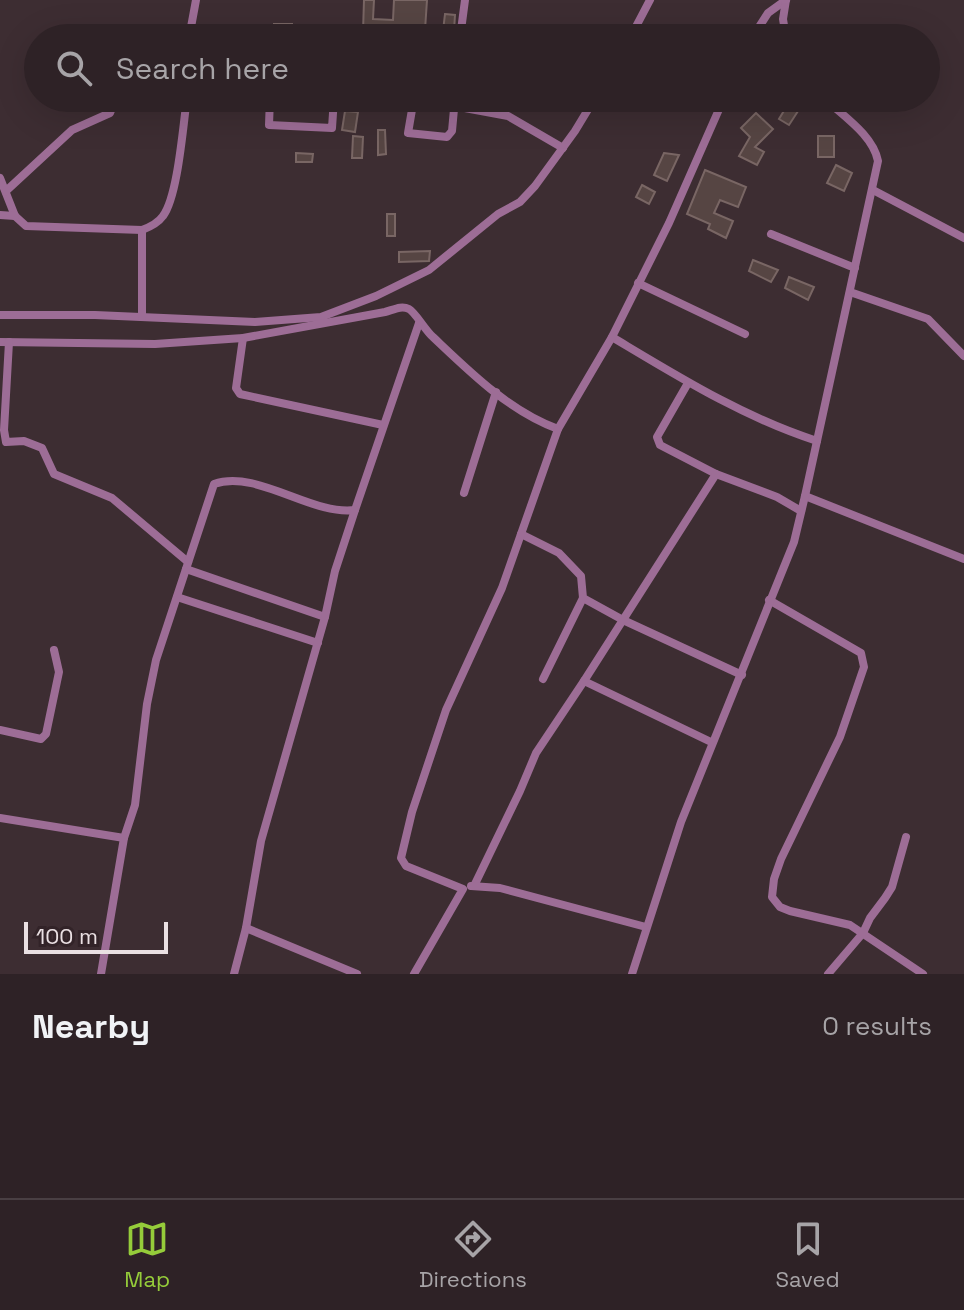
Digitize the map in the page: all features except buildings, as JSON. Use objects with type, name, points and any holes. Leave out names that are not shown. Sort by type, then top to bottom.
[{"type":"street","points":[[192,24],[196,0]]},
{"type":"street","points":[[464,24],[465,0]]},
{"type":"street","points":[[637,24],[650,0]]},
{"type":"street","points":[[761,24],[768,13],[786,0]]},
{"type":"street","points":[[784,24],[786,0]]},
{"type":"street","points":[[6,191],[72,130],[110,112]]},
{"type":"street","points":[[0,178],[15,216],[26,226],[142,230],[164,215],[171,197],[185,112]]},
{"type":"street","points":[[269,112],[269,125],[332,128],[333,112]]},
{"type":"street","points":[[412,112],[408,133],[447,137],[450,135],[453,112]]},
{"type":"street","points":[[493,112],[508,116],[563,148]]},
{"type":"street","points":[[0,315],[279,322],[321,317],[376,296],[429,270],[498,214],[520,202],[563,148],[586,112]]},
{"type":"street","points":[[463,889],[406,866],[401,858],[446,710],[502,588],[558,429],[612,337],[669,223],[718,112]]},
{"type":"street","points":[[632,974],[681,822],[794,542],[805,496],[878,161],[875,149],[838,112]]},
{"type":"street","points":[[873,190],[964,238]]},
{"type":"street","points":[[0,215],[15,216]]},
{"type":"street","points":[[142,230],[142,317]]},
{"type":"street","points":[[771,234],[855,268]]},
{"type":"street","points":[[638,283],[745,334]]},
{"type":"street","points":[[850,292],[928,319],[964,356]]},
{"type":"street","points":[[325,617],[187,565],[112,498],[54,474],[42,448],[24,441],[3,442],[4,342],[155,344],[243,338],[401,307],[412,310],[419,323],[471,373],[522,412],[558,429]]},
{"type":"street","points":[[234,974],[246,928],[261,841],[318,643],[335,571],[419,323]]},
{"type":"street","points":[[612,337],[688,383],[773,427],[817,441]]},
{"type":"street","points":[[243,338],[236,388],[240,394],[383,425]]},
{"type":"street","points":[[688,383],[657,437],[660,445],[716,474],[777,497],[801,511]]},
{"type":"street","points":[[464,493],[496,392]]},
{"type":"street","points":[[475,884],[536,753],[716,474]]},
{"type":"street","points":[[101,974],[124,838],[135,805],[147,704],[156,660],[209,493],[214,484],[244,482],[312,503],[355,510]]},
{"type":"street","points":[[805,496],[964,559]]},
{"type":"street","points":[[521,534],[559,553],[581,576],[583,598],[543,679]]},
{"type":"street","points":[[177,597],[318,643]]},
{"type":"street","points":[[583,598],[742,675]]},
{"type":"street","points":[[769,600],[861,653],[864,659],[840,737],[781,859],[772,897],[780,907],[790,911],[825,918],[863,933],[923,974]]},
{"type":"street","points":[[0,730],[41,739],[46,734],[59,672],[54,650]]},
{"type":"street","points":[[584,681],[711,742]]},
{"type":"street","points":[[0,818],[124,838]]},
{"type":"street","points":[[828,974],[863,933],[892,887],[906,837]]},
{"type":"street","points":[[414,974],[463,889],[475,884],[646,927]]},
{"type":"street","points":[[246,928],[357,974]]}]
